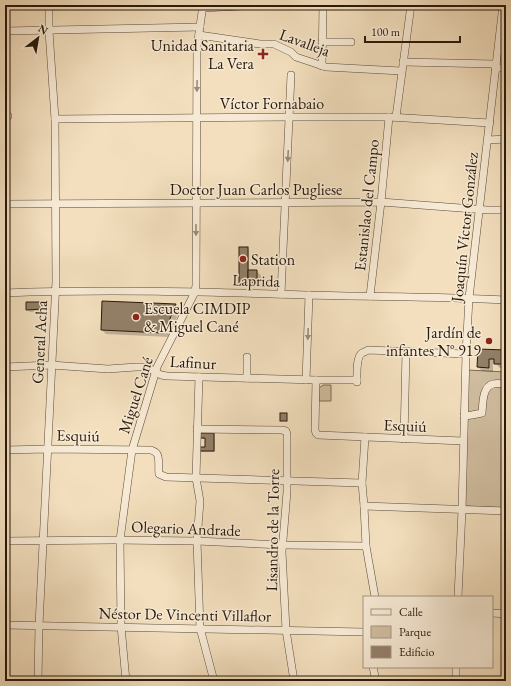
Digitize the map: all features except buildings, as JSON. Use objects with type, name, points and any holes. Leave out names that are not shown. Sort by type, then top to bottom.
[{"type":"street","name":"General Acha","points":[[38,681],[39,625],[51,365],[56,291],[55,119],[49,5]]},
{"type":"street","points":[[203,6],[259,5]]},
{"type":"street","points":[[322,66],[323,5]]},
{"type":"street","name":"Estanislao del Campo","points":[[370,296],[392,117],[402,71],[411,5]]},
{"type":"street","name":"Joaquín Víctor González","points":[[458,596],[469,298],[503,5]]},
{"type":"street","name":"Miguel Cané","points":[[126,681],[121,626],[120,540],[132,450],[155,372],[195,292],[196,284],[197,47],[203,6]]},
{"type":"street","points":[[5,32],[200,27]]},
{"type":"street","name":"Lavalleja","points":[[199,35],[260,44],[274,44],[292,52],[296,57],[326,67],[402,71]]},
{"type":"street","points":[[322,42],[351,42]]},
{"type":"street","points":[[403,62],[495,66],[506,68]]},
{"type":"street","points":[[281,294],[291,75]]},
{"type":"street","name":"Víctor Fornabaio","points":[[55,119],[392,117],[490,123]]},
{"type":"street","points":[[488,140],[506,139]]},
{"type":"street","name":"Doctor Juan Carlos Pugliese","points":[[5,204],[381,202],[506,210]]},
{"type":"street","name":"Laprida","points":[[5,293],[56,291],[195,292],[506,300]]},
{"type":"street","points":[[306,380],[309,295]]},
{"type":"street","name":"Lafinur","points":[[5,367],[51,365],[108,369],[147,367],[161,375],[167,376],[357,381],[358,359],[363,352],[368,350],[406,352]]},
{"type":"street","points":[[404,439],[406,352],[466,354]]},
{"type":"street","points":[[247,378],[248,357]]},
{"type":"street","points":[[198,377],[196,478],[200,501],[197,541],[200,628],[214,681]]},
{"type":"street","name":"Esquiú","points":[[316,380],[315,430],[318,435],[463,441]]},
{"type":"street","points":[[464,416],[482,413],[485,393],[490,385],[506,384]]},
{"type":"street","name":"Lisandro de la Torre","points":[[197,429],[286,431],[287,492],[282,545],[286,630],[294,681]]},
{"type":"street","points":[[365,437],[362,483],[366,546],[375,596]]},
{"type":"street","name":"Esquiú","points":[[5,450],[152,450],[158,455],[159,474],[166,477],[196,478]]},
{"type":"street","points":[[196,478],[362,483]]},
{"type":"street","points":[[364,506],[506,511]]},
{"type":"street","name":"Olegario Andrade","points":[[5,541],[197,541],[282,545],[366,546]]},
{"type":"street","points":[[493,613],[506,614]]},
{"type":"street","name":"Néstor De Vincenti Villaflor","points":[[5,625],[121,626],[363,632]]},
{"type":"street","points":[[373,668],[376,681]]},
{"type":"street","points":[[456,668],[456,681]]},
{"type":"green space","points":[[468,370],[506,372],[506,508],[464,506]]},
{"type":"green space","points":[[323,385],[331,385],[331,401],[319,401],[319,388]]},
{"type":"place","name":"Unidad Sanitaria La Vera","points":[[263,54]]},
{"type":"place","name":"Station","points":[[243,259]]},
{"type":"place","name":"Escuela CIMDIP & Miguel Cané","points":[[136,317]]},
{"type":"place","name":"Jardín de infantes N° 919","points":[[489,341]]}]
